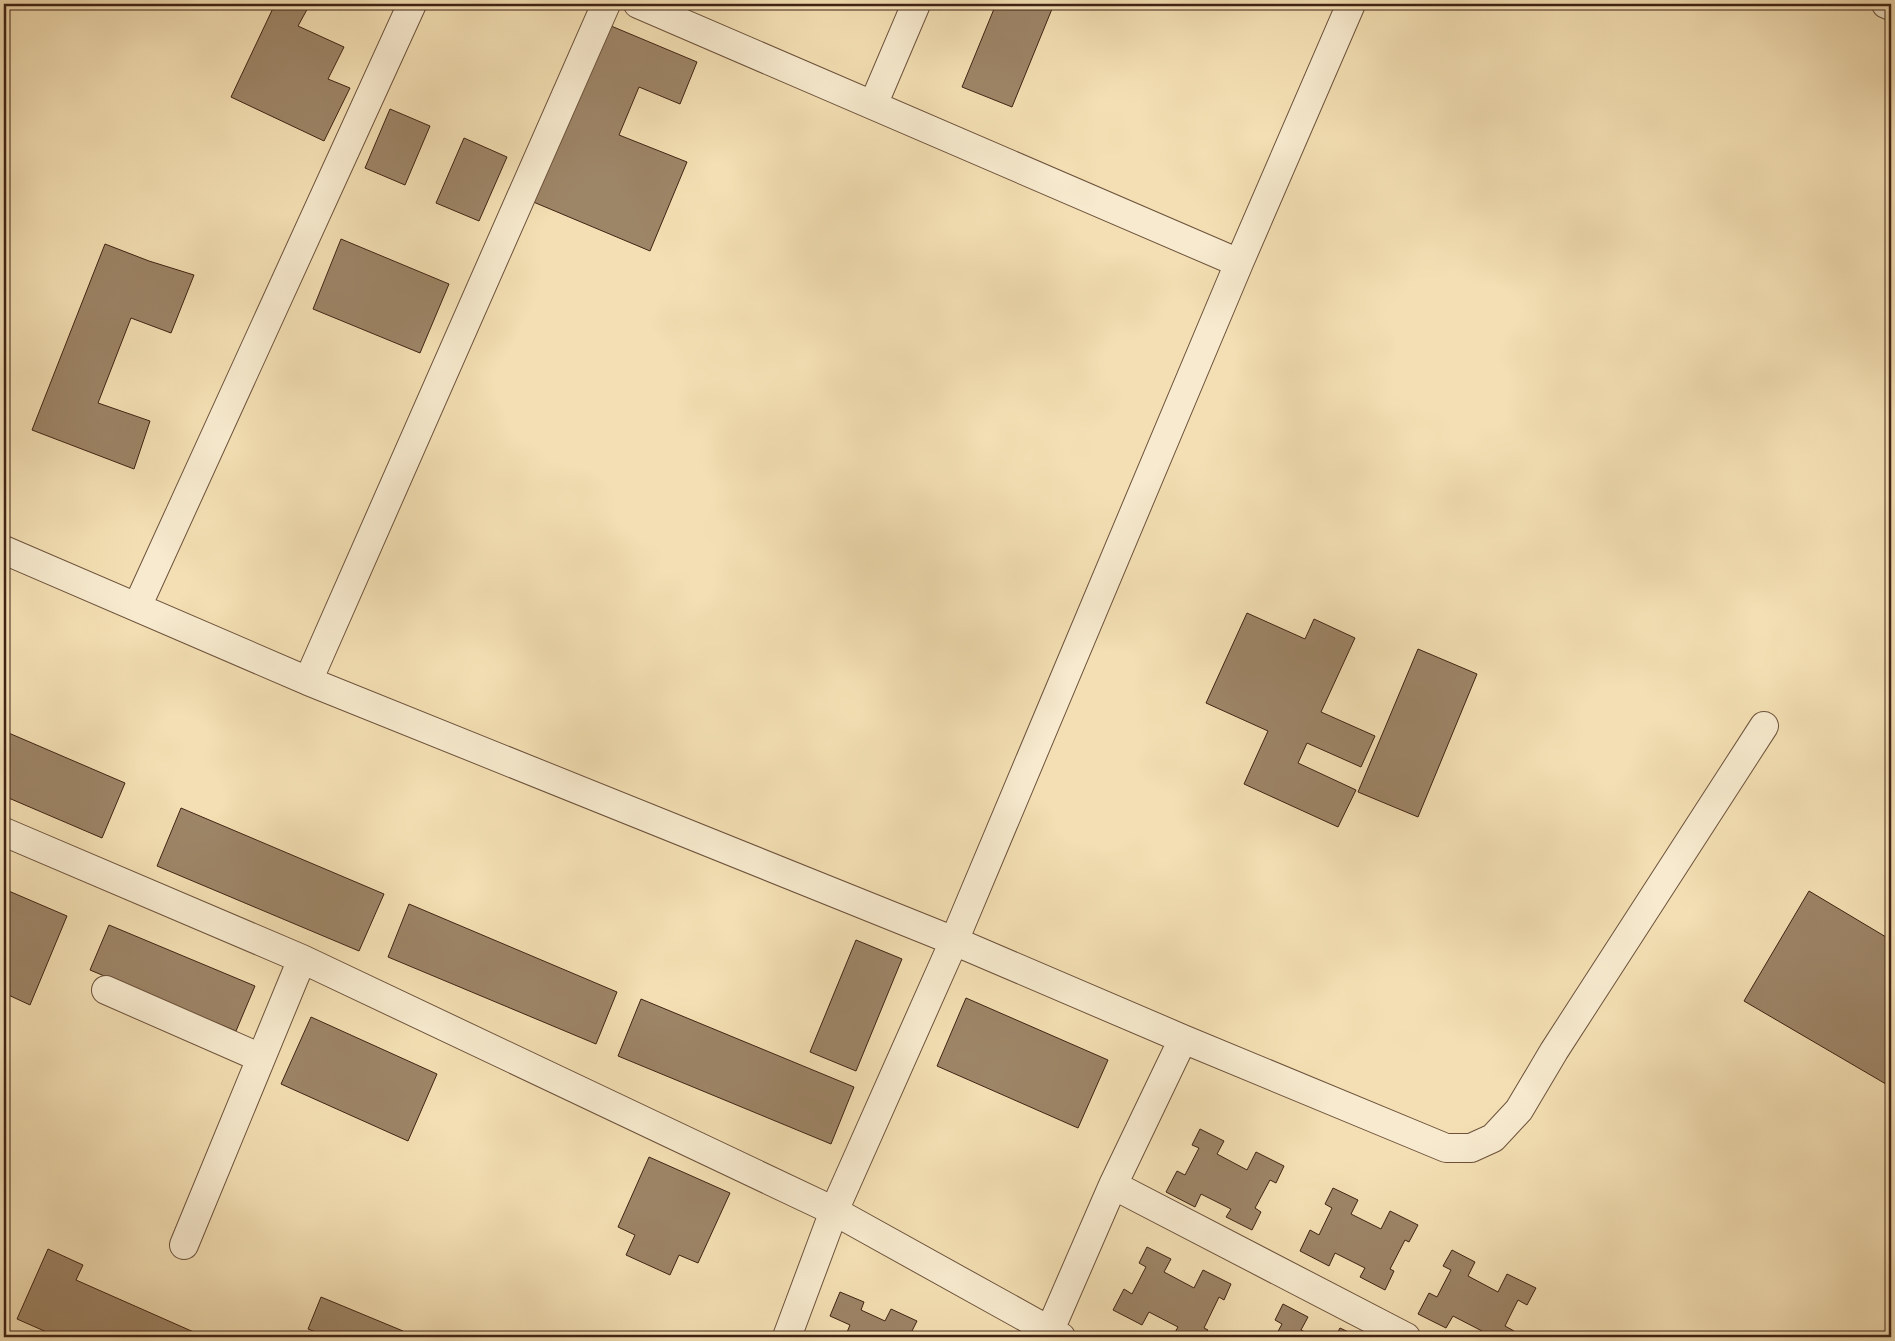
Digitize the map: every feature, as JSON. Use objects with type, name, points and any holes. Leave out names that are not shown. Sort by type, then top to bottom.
[{"type":"lane","points":[[137,607],[412,4]]},
{"type":"lane","points":[[308,681],[606,4]]},
{"type":"lane","points":[[638,4],[1240,263]]},
{"type":"lane","points":[[873,105],[916,4]]},
{"type":"lane","points":[[787,1337],[834,1211],[954,941],[1351,4]]},
{"type":"lane","points":[[1886,4],[1891,6]]},
{"type":"lane","points":[[4,550],[308,681],[954,941],[1183,1039],[1446,1148],[1471,1148],[1493,1138],[1518,1110],[1554,1051],[1764,726]]},
{"type":"lane","points":[[4,832],[302,959],[834,1211],[1055,1334],[1113,1185],[1183,1039]]},
{"type":"lane","points":[[184,1245],[302,959]]},
{"type":"lane","points":[[106,990],[261,1058]]},
{"type":"lane","points":[[1113,1185],[1406,1337]]},
{"type":"building","points":[[275,4],[310,4],[298,26],[344,47],[328,79],[350,88],[324,141],[231,97]]},
{"type":"building","points":[[996,4],[1054,4],[1012,107],[962,87]]},
{"type":"building","points":[[604,23],[697,62],[680,104],[639,87],[619,135],[687,162],[650,251],[531,201]]},
{"type":"building","points":[[390,109],[430,126],[405,185],[365,168]]},
{"type":"building","points":[[464,138],[507,157],[479,221],[436,203]]},
{"type":"building","points":[[341,239],[449,284],[420,353],[313,309]]},
{"type":"building","points":[[105,244],[149,261],[194,275],[171,333],[131,318],[98,403],[150,421],[134,469],[32,430]]},
{"type":"building","points":[[1247,613],[1305,639],[1314,619],[1355,638],[1321,712],[1375,736],[1361,767],[1307,743],[1298,763],[1356,790],[1338,827],[1244,784],[1268,731],[1206,703]]},
{"type":"building","points":[[1418,649],[1477,674],[1418,817],[1358,792]]},
{"type":"building","points":[[4,731],[125,783],[102,838],[4,796]]},
{"type":"building","points":[[181,808],[384,894],[359,951],[157,866]]},
{"type":"building","points":[[4,889],[67,916],[30,1005],[4,993]]},
{"type":"building","points":[[1809,891],[1891,940],[1891,1087],[1744,1001]]},
{"type":"building","points":[[409,904],[617,992],[596,1044],[388,957]]},
{"type":"building","points":[[109,925],[255,986],[236,1031],[90,970]]},
{"type":"building","points":[[856,940],[902,959],[856,1071],[810,1052]]},
{"type":"building","points":[[966,998],[1108,1060],[1078,1128],[937,1066]]},
{"type":"building","points":[[641,999],[854,1087],[831,1144],[618,1056]]},
{"type":"building","points":[[311,1017],[437,1074],[408,1141],[281,1084]]},
{"type":"building","points":[[1200,1129],[1224,1141],[1217,1154],[1247,1170],[1256,1152],[1284,1166],[1276,1183],[1270,1180],[1255,1208],[1261,1212],[1252,1230],[1226,1217],[1231,1209],[1201,1194],[1195,1207],[1166,1192],[1177,1171],[1185,1175],[1199,1148],[1192,1145]]},
{"type":"building","points":[[649,1157],[730,1193],[698,1263],[679,1255],[670,1275],[626,1255],[635,1235],[618,1227]]},
{"type":"building","points":[[1333,1188],[1358,1200],[1351,1214],[1381,1229],[1390,1211],[1418,1225],[1409,1242],[1405,1240],[1390,1269],[1394,1271],[1385,1290],[1360,1277],[1365,1268],[1335,1253],[1329,1266],[1300,1251],[1310,1230],[1319,1235],[1332,1208],[1325,1204]]},
{"type":"building","points":[[1147,1247],[1171,1259],[1164,1272],[1194,1288],[1203,1270],[1231,1284],[1224,1300],[1219,1297],[1204,1328],[1208,1330],[1204,1337],[1175,1337],[1173,1336],[1178,1327],[1149,1312],[1142,1325],[1113,1310],[1124,1289],[1132,1294],[1146,1267],[1139,1263]]},
{"type":"building","points":[[48,1249],[83,1265],[76,1280],[205,1337],[58,1337],[17,1319]]},
{"type":"building","points":[[1452,1250],[1475,1262],[1468,1276],[1498,1292],[1507,1274],[1536,1288],[1527,1305],[1518,1300],[1505,1326],[1514,1331],[1511,1337],[1479,1337],[1482,1331],[1453,1316],[1446,1328],[1418,1314],[1429,1293],[1437,1297],[1451,1270],[1443,1266]]},
{"type":"building","points":[[840,1292],[864,1302],[861,1310],[885,1321],[891,1309],[917,1321],[909,1337],[845,1337],[850,1325],[830,1316]]},
{"type":"building","points":[[321,1297],[403,1331],[400,1337],[329,1337],[308,1329]]},
{"type":"building","points":[[1283,1304],[1308,1317],[1301,1330],[1315,1337],[1275,1337],[1282,1324],[1275,1320]]},
{"type":"building","points":[[1340,1328],[1359,1337],[1335,1337]]}]
